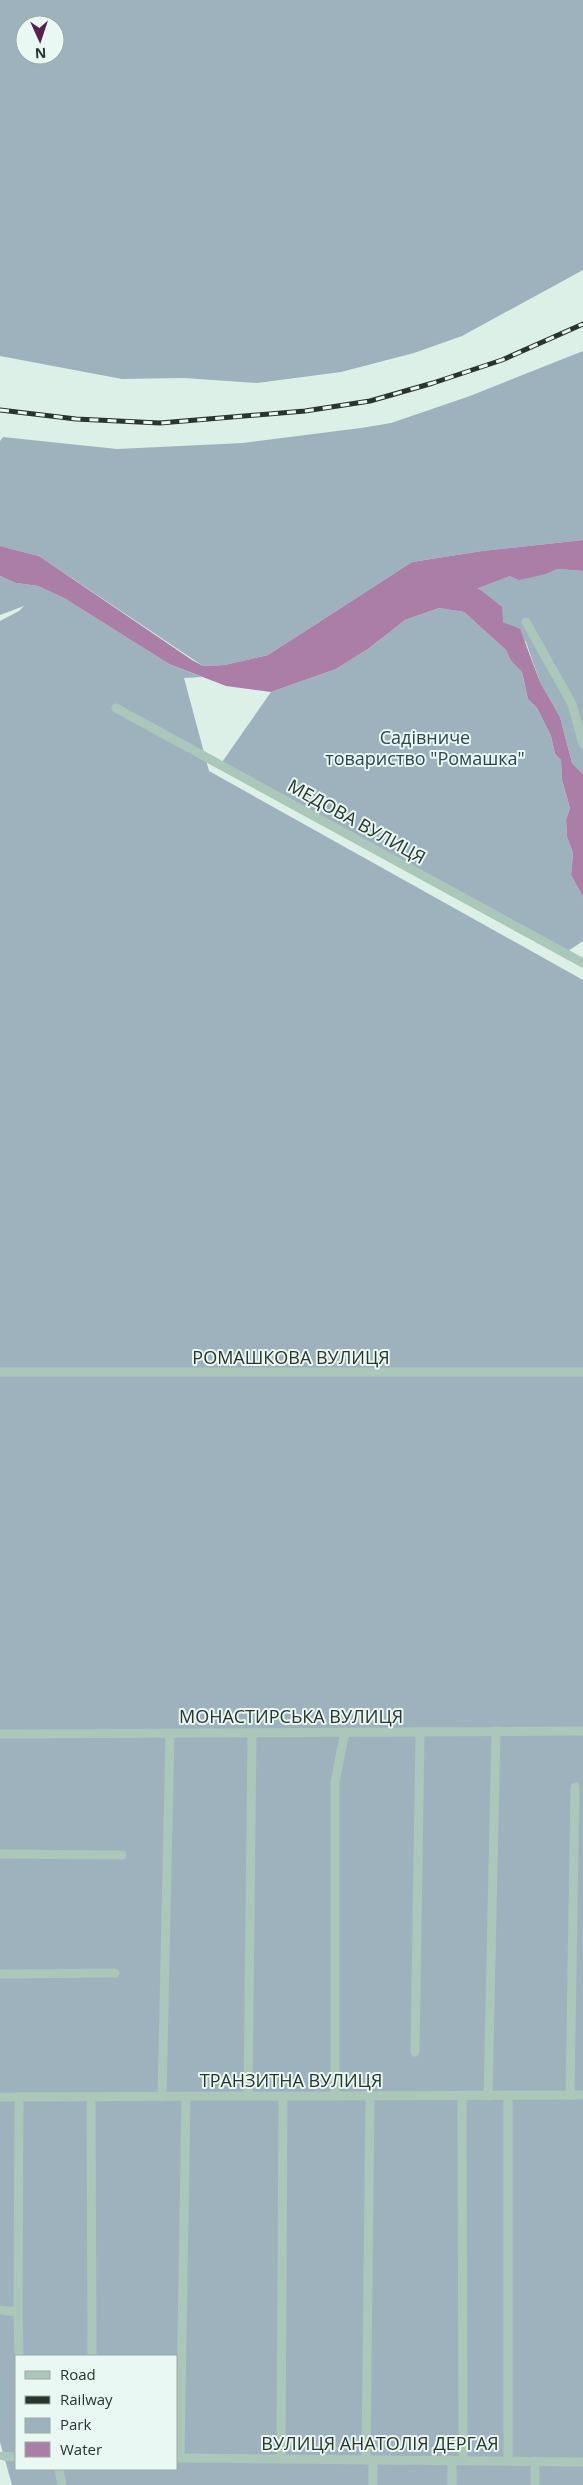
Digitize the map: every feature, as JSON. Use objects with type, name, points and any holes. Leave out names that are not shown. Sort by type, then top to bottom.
[{"type":"street","points":[[526,622],[572,704],[583,744]]},
{"type":"street","name":"МЕДОВА ВУЛИЦЯ","points":[[116,708],[583,963]]},
{"type":"street","name":"РОМАШКОВА ВУЛИЦЯ","points":[[0,1372],[583,1372]]},
{"type":"street","points":[[488,2096],[496,1731]]},
{"type":"street","name":"МОНАСТИРСЬКА ВУЛИЦЯ","points":[[0,1734],[583,1731]]},
{"type":"street","points":[[336,2096],[336,1782],[345,1732]]},
{"type":"street","points":[[415,2052],[420,1732]]},
{"type":"street","points":[[162,2097],[170,1733]]},
{"type":"street","points":[[248,2096],[252,1733]]},
{"type":"street","points":[[570,2095],[578,1886],[575,1787]]},
{"type":"street","points":[[0,1854],[122,1855]]},
{"type":"street","points":[[0,1974],[116,1973]]},
{"type":"street","name":"ТРАНЗИТНА ВУЛИЦЯ","points":[[0,2097],[583,2095]]},
{"type":"street","points":[[178,2458],[186,2096]]},
{"type":"street","points":[[281,2459],[283,2096]]},
{"type":"street","points":[[370,2096],[370,2460],[373,2485]]},
{"type":"street","points":[[462,2096],[463,2460]]},
{"type":"street","points":[[508,2096],[508,2461]]},
{"type":"street","points":[[19,2097],[19,2355]]},
{"type":"street","points":[[91,2097],[92,2355]]},
{"type":"street","points":[[0,2310],[18,2312]]},
{"type":"street","points":[[3,2456],[15,2457]]},
{"type":"street","name":"ВУЛИЦЯ АНАТОЛІЯ ДЕРГАЯ","points":[[178,2458],[583,2462]]},
{"type":"street","points":[[452,2460],[452,2485]]},
{"type":"street","points":[[535,2461],[535,2485]]},
{"type":"street","points":[[59,2470],[62,2485]]},
{"type":"green space","points":[[0,0],[583,0],[583,270],[462,336],[414,353],[341,372],[257,383],[184,378],[122,379],[0,356]]},
{"type":"green space","points":[[583,351],[583,540],[482,551],[412,562],[268,655],[225,665],[203,666],[39,556],[0,546],[0,441],[3,437],[117,449],[243,443],[361,428],[391,423],[470,396]]},
{"type":"green space","points":[[558,569],[583,571],[583,774],[572,763],[560,717],[540,682],[526,642],[503,622],[478,587],[510,576],[546,574]]},
{"type":"green space","points":[[0,576],[16,583],[38,586],[64,598],[169,664],[202,677],[184,678],[209,771],[583,980],[583,2485],[12,2485],[0,2442],[0,621],[19,611],[24,606],[0,615]]},
{"type":"green space","name":"Садівниче товариство \"Ромашка\"","points":[[439,608],[464,612],[506,650],[511,661],[522,672],[528,699],[537,708],[551,736],[555,754],[561,760],[562,780],[570,808],[566,820],[567,837],[573,853],[571,875],[583,897],[583,941],[565,953],[220,765],[271,692],[336,669],[368,649],[405,620]]},
{"type":"water","points":[[583,540],[583,571],[558,569],[546,574],[519,580],[510,576],[478,588],[502,607],[503,622],[520,629],[540,682],[560,717],[572,763],[583,774],[583,897],[571,875],[573,853],[567,837],[566,820],[570,808],[562,780],[561,760],[555,754],[551,736],[537,708],[528,699],[522,672],[511,661],[506,650],[464,612],[439,608],[405,620],[368,649],[336,669],[271,692],[226,686],[169,664],[64,598],[38,586],[16,583],[0,576],[0,546],[39,556],[192,660],[203,666],[225,665],[268,655],[412,562],[482,551]]},
{"type":"railway","points":[[0,410],[76,419],[160,423],[305,411],[370,401],[433,383],[502,360],[583,324]]}]
